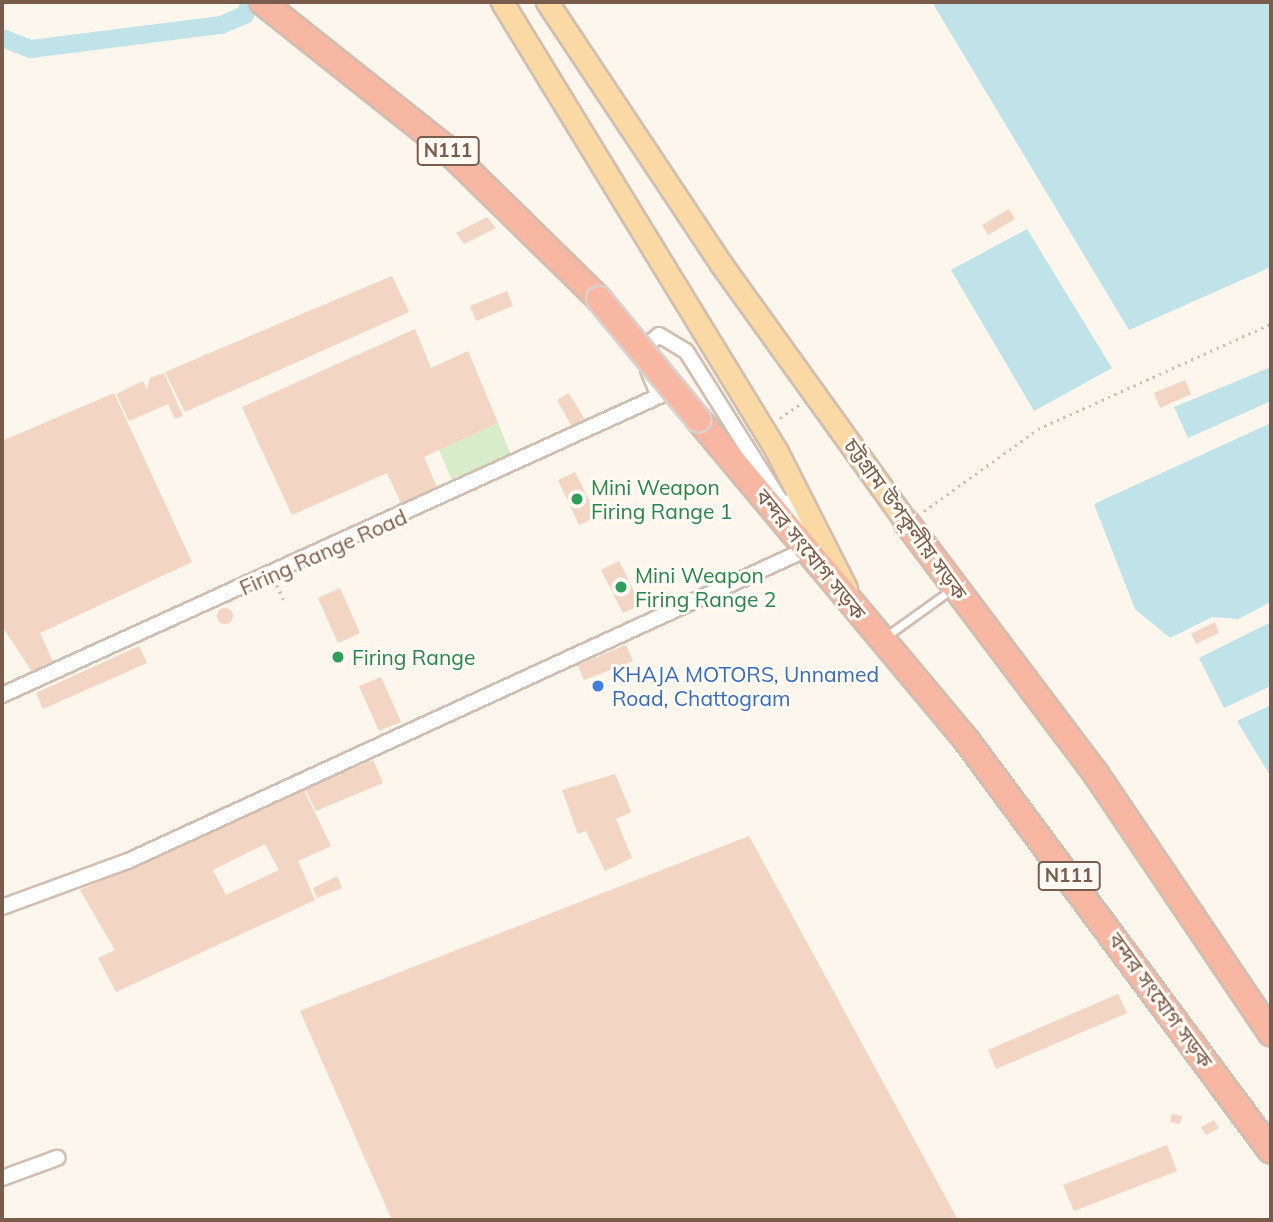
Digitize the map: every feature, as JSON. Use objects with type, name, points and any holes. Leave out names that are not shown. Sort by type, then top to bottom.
[{"type":"highway","name":"বন্দর সংযোগ সড়ক","points":[[262,2],[285,17],[444,147],[599,299],[698,419],[814,545],[855,609],[976,752],[1271,1151]]},
{"type":"highway","name":"চট্টগ্রাম উপকূলীয় সড়ক","points":[[907,523],[1096,774],[1271,1032]]},
{"type":"main road","points":[[502,2],[794,483],[814,545]]},
{"type":"main road","name":"চট্টগ্রাম উপকূলীয় সড়ক","points":[[547,2],[593,79],[907,523]]},
{"type":"street","name":"Firing Range Road","points":[[2,695],[273,575],[659,396],[637,353],[659,335],[686,351],[783,505]]},
{"type":"street","points":[[2,907],[128,861],[814,545],[783,505],[794,500],[794,483]]},
{"type":"street","points":[[2,1178],[57,1158]]},
{"type":"lane","points":[[881,640],[955,587]]},
{"type":"path","points":[[907,523],[1038,429],[1271,324]]},
{"type":"path","points":[[762,429],[815,395]]},
{"type":"path","points":[[273,575],[284,601]]},
{"type":"green space","points":[[498,423],[511,455],[453,483],[439,450]]},
{"type":"water","points":[[932,2],[1271,2],[1271,267],[1129,330]]},
{"type":"water","points":[[1027,229],[1112,368],[1034,411],[951,270]]},
{"type":"water","points":[[1271,367],[1271,401],[1188,438],[1174,407]]},
{"type":"water","points":[[1271,423],[1271,602],[1238,619],[1212,617],[1170,638],[1135,609],[1094,504]]},
{"type":"water","points":[[1271,622],[1271,686],[1224,708],[1199,658]]},
{"type":"water","points":[[1271,705],[1271,777],[1237,721]]},
{"type":"building","points":[[1009,209],[1015,219],[988,235],[982,225]]},
{"type":"building","points":[[487,217],[496,228],[464,244],[456,233]]},
{"type":"building","points":[[392,276],[409,312],[185,412],[165,372]]},
{"type":"building","points":[[507,291],[513,306],[476,321],[470,306]]},
{"type":"building","points":[[415,329],[431,368],[468,351],[498,423],[424,457],[438,490],[403,507],[387,473],[292,515],[242,407]]},
{"type":"building","points":[[164,373],[183,416],[175,419],[168,404],[129,421],[116,394],[143,381],[147,390],[150,378]]},
{"type":"building","points":[[1185,380],[1191,394],[1160,408],[1154,393]]},
{"type":"building","points":[[114,393],[192,562],[40,633],[54,664],[33,673],[2,626],[2,441]]},
{"type":"building","points":[[569,393],[585,420],[572,427],[557,400]]},
{"type":"building","name":"Mini Weapon Firing Range 1","points":[[575,472],[597,517],[579,525],[558,480]]},
{"type":"building","name":"Mini Weapon Firing Range 2","points":[[619,561],[641,605],[623,613],[601,570]]},
{"type":"building","points":[[340,588],[360,633],[338,643],[318,598]]},
{"type":"building","points":[[225,608],[231,610],[231,622],[225,624],[219,622],[217,616],[219,610]]},
{"type":"building","points":[[1215,622],[1219,633],[1196,644],[1191,634]]},
{"type":"building","points":[[626,645],[633,661],[584,680],[578,665]]},
{"type":"building","points":[[139,646],[147,663],[43,709],[36,693]]},
{"type":"building","points":[[381,677],[401,722],[379,731],[359,686]]},
{"type":"building","points":[[373,760],[383,783],[316,811],[305,789]]},
{"type":"building","points":[[615,774],[631,812],[616,819],[632,858],[605,871],[586,831],[578,834],[562,790]]},
{"type":"building","points":[[304,790],[331,846],[298,861],[315,900],[116,992],[98,958],[115,950],[80,890]],"holes":[[[265,844],[279,870],[226,895],[213,870]]]},
{"type":"building","points":[[749,836],[958,1220],[392,1220],[300,1011]]},
{"type":"building","points":[[337,876],[342,888],[317,898],[313,888]]},
{"type":"building","points":[[1118,994],[1127,1013],[996,1069],[988,1050]]},
{"type":"building","points":[[1172,1114],[1182,1116],[1180,1124],[1170,1122]]},
{"type":"building","points":[[1214,1120],[1219,1128],[1206,1135],[1201,1127]]},
{"type":"building","points":[[1167,1145],[1177,1171],[1074,1211],[1063,1185]]},
{"type":"waterway","points":[[2,38],[31,49],[221,25],[245,15],[250,2]]},
{"type":"place","name":"Mini Weapon Firing Range 1","points":[[577,499]]},
{"type":"place","name":"Mini Weapon Firing Range 2","points":[[621,587]]},
{"type":"place","name":"Firing Range","points":[[338,657]]},
{"type":"place","name":"KHAJA MOTORS, Unnamed Road, Chattogram","points":[[598,686]]}]
